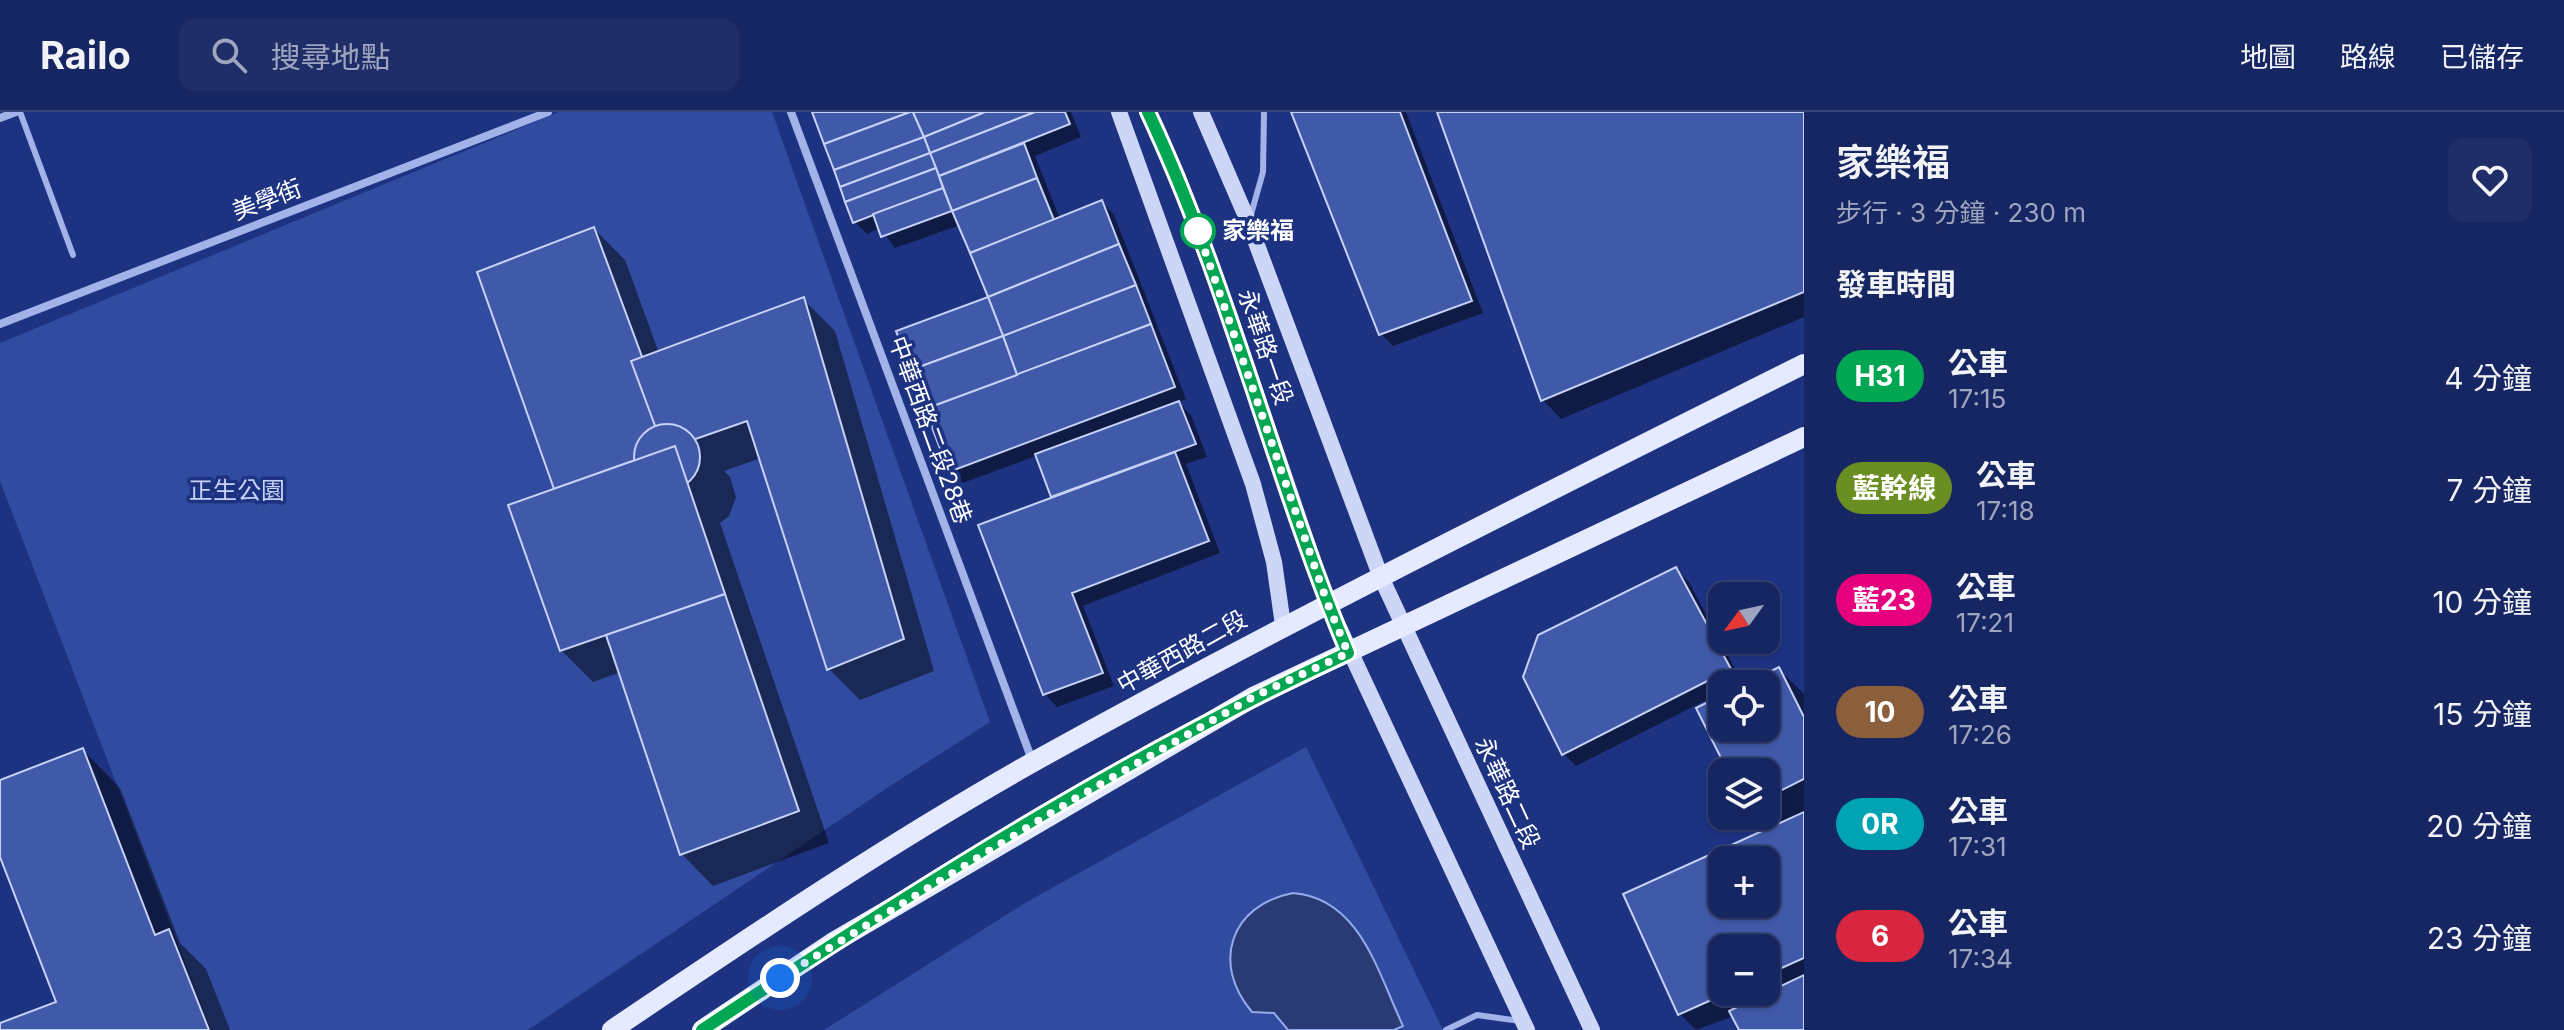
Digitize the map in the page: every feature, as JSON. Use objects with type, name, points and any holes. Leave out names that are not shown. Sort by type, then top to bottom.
[{"type":"main road","name":"中華西路二段","points":[[612,1030],[816,894],[1033,762],[1327,602],[1804,364]]},
{"type":"main road","points":[[702,1030],[832,943],[1255,696],[1804,437]]},
{"type":"street","points":[[0,118],[18,112]]},
{"type":"street","name":"美學街","points":[[0,324],[548,112]]},
{"type":"street","name":"中華西路二段28巷","points":[[791,112],[1033,762]]},
{"type":"street","points":[[1119,112],[1253,484],[1274,562],[1283,625]]},
{"type":"street","name":"永華路一段","points":[[1148,112],[1177,175],[1231,320],[1327,602]]},
{"type":"street","name":"永華路一段","points":[[1201,112],[1248,221],[1380,575]]},
{"type":"street","name":"永華路二段","points":[[1380,575],[1402,628],[1592,1030]]},
{"type":"street","points":[[1327,602],[1348,653],[1525,1026]]},
{"type":"lane","points":[[18,112],[73,255]]},
{"type":"lane","points":[[1248,221],[1263,172],[1264,112]]},
{"type":"lane","points":[[1446,1030],[1477,1015],[1525,1026]]},
{"type":"green space","name":"正生公園","points":[[559,112],[772,112],[990,722],[528,1030],[211,1030],[0,481],[0,343]]},
{"type":"green space","points":[[1306,747],[1443,1030],[824,1030],[1025,903]]},
{"type":"shaded area","points":[[1293,893],[1316,898],[1335,908],[1351,923],[1375,962],[1403,1026],[1394,1030],[1288,1030],[1274,1013],[1252,1012],[1239,994],[1232,975],[1230,956],[1234,939],[1242,923],[1254,910]]},
{"type":"building","points":[[812,112],[910,112],[824,144]]},
{"type":"building","points":[[913,112],[924,137],[834,170],[824,144]]},
{"type":"building","points":[[913,112],[985,112],[924,137]]},
{"type":"building","points":[[985,112],[1035,112],[930,153],[924,137]]},
{"type":"building","points":[[1035,112],[1065,112],[1070,124],[939,176],[930,153]]},
{"type":"building","points":[[1291,112],[1400,112],[1472,301],[1379,335]]},
{"type":"building","points":[[1437,112],[1804,112],[1804,292],[1541,401]]},
{"type":"building","points":[[924,137],[930,153],[840,187],[834,170]]},
{"type":"building","points":[[1024,143],[1037,178],[952,211],[939,176]]},
{"type":"building","points":[[930,153],[936,168],[845,202],[840,187]]},
{"type":"building","points":[[936,168],[943,188],[853,223],[845,202]]},
{"type":"building","points":[[1037,178],[1054,220],[970,253],[952,211]]},
{"type":"building","points":[[943,188],[952,211],[881,237],[873,214]]},
{"type":"building","points":[[1102,200],[1119,244],[988,297],[970,253]]},
{"type":"building","points":[[594,227],[675,446],[554,489],[477,272]]},
{"type":"building","points":[[1119,244],[1136,285],[1003,336],[988,297]]},
{"type":"building","points":[[1136,285],[1151,324],[1017,375],[1003,336]]},
{"type":"building","points":[[804,297],[904,639],[827,670],[747,421],[664,450],[631,361]]},
{"type":"building","points":[[988,297],[1003,336],[911,370],[896,331]]},
{"type":"building","points":[[1151,324],[1175,387],[949,472],[925,409]]},
{"type":"building","points":[[1003,336],[1017,375],[925,409],[911,370]]},
{"type":"building","points":[[1179,401],[1196,444],[1051,497],[1035,454]]},
{"type":"building","points":[[667,424],[690,434],[700,457],[690,480],[667,490],[644,480],[634,457],[644,434]]},
{"type":"building","points":[[675,446],[725,594],[560,651],[508,505]]},
{"type":"building","points":[[1175,452],[1209,541],[1072,593],[1103,673],[1043,695],[978,525]]},
{"type":"building","points":[[1676,567],[1708,626],[1708,654],[1723,654],[1731,669],[1708,670],[1708,681],[1562,755],[1523,677],[1538,635]]},
{"type":"building","points":[[725,594],[799,811],[680,855],[606,635]]},
{"type":"building","points":[[1779,667],[1804,717],[1804,779],[1780,791],[1780,758],[1721,758],[1713,742],[1780,742],[1780,670],[1773,670]]},
{"type":"building","points":[[1708,702],[1708,732],[1696,708]]},
{"type":"building","points":[[83,748],[155,935],[169,929],[209,1030],[0,1030],[0,1023],[56,1002],[0,857],[0,780]]},
{"type":"building","points":[[1804,812],[1804,958],[1780,969],[1780,934],[1708,934],[1708,1001],[1678,1015],[1623,894],[1708,855],[1708,918],[1780,918],[1780,846],[1729,846],[1764,830],[1780,830],[1780,823]]},
{"type":"building","points":[[1804,975],[1804,1030],[1739,1030],[1729,1011],[1739,1006],[1780,1006],[1780,987]]},
{"type":"bus line","name":"H31","points":[[702,1030],[832,943],[1045,816],[1255,696],[1348,653],[1327,602],[1231,320],[1177,175],[1148,112]]},
{"type":"place","name":"家樂福","points":[[1198,231]]},
{"type":"route","points":[[780,978],[832,943],[1071,801],[1255,696],[1348,653],[1327,602],[1198,231]]}]
